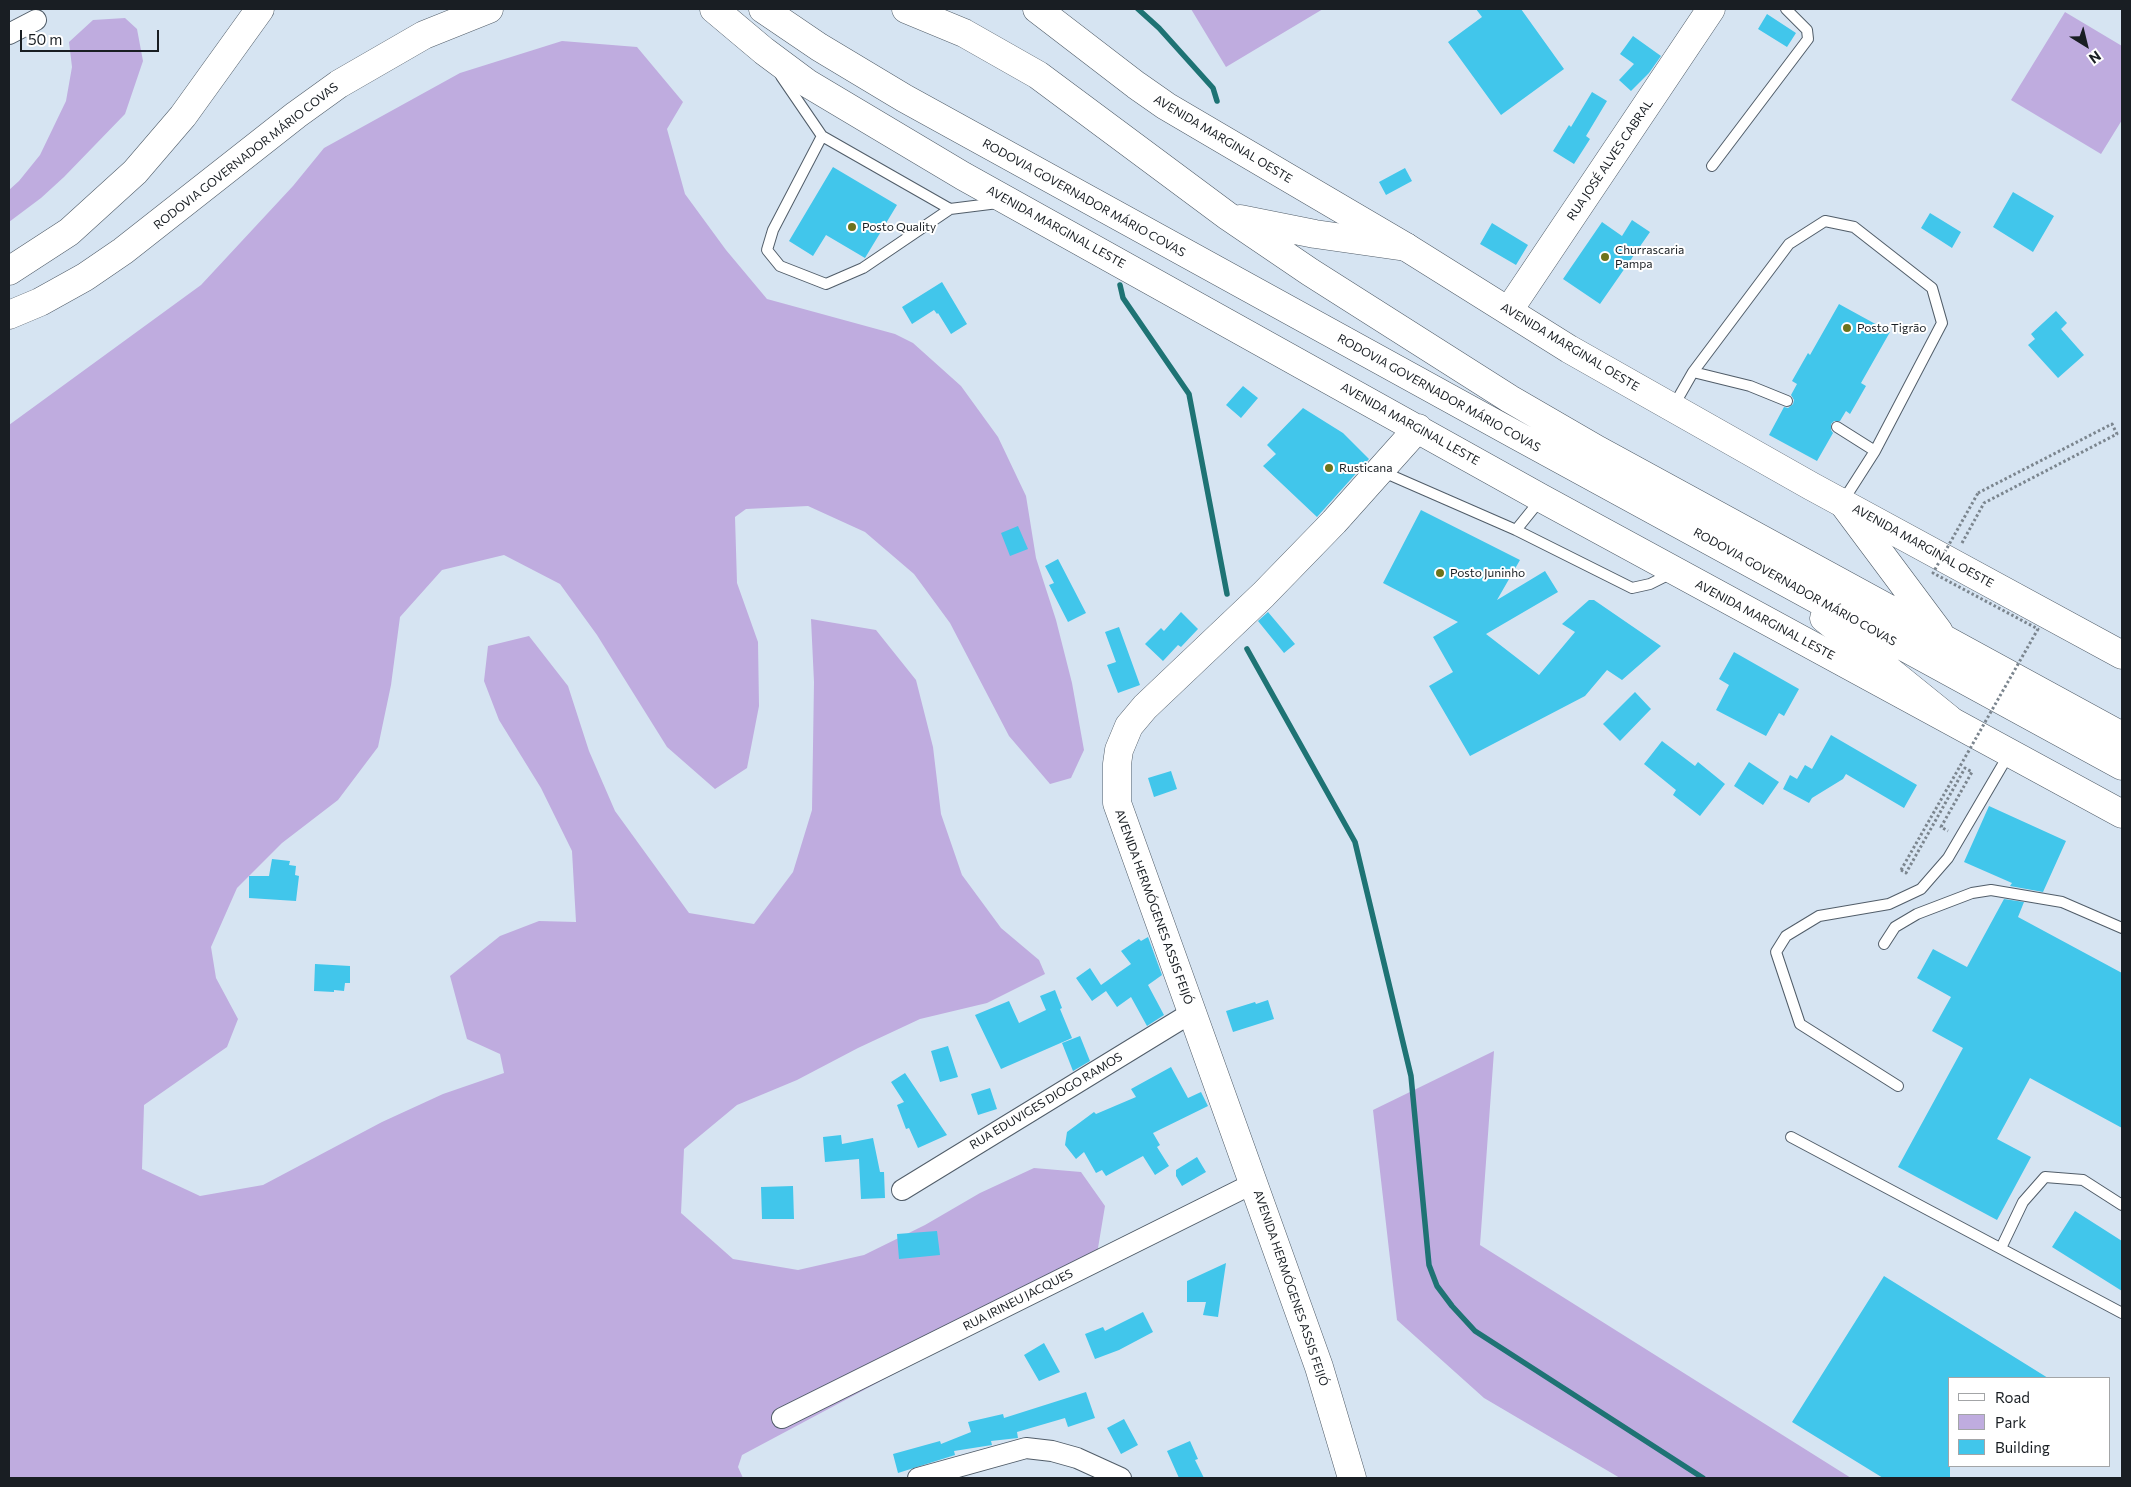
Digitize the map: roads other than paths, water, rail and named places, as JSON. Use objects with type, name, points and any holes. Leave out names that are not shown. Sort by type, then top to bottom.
[{"type":"main road","points":[[9,271],[69,232],[135,172],[183,116],[260,9]]},
{"type":"main road","name":"RODOVIA GOVERNADOR MÁRIO COVAS","points":[[9,315],[40,302],[85,277],[123,252],[296,115],[339,84],[381,58],[424,36],[489,9]]},
{"type":"main road","name":"AVENIDA MARGINAL LESTE","points":[[714,9],[764,51],[807,83],[1010,202],[1541,498],[2122,814]]},
{"type":"main road","name":"RODOVIA GOVERNADOR MÁRIO COVAS","points":[[763,9],[819,48],[904,98],[2122,766]]},
{"type":"main road","name":"RODOVIA GOVERNADOR MÁRIO COVAS","points":[[906,9],[964,33],[1038,76],[1229,217],[1310,272],[1510,399],[1598,450],[2122,736]]},
{"type":"main road","name":"AVENIDA MARGINAL OESTE","points":[[1037,9],[1166,106],[1406,247],[1569,349],[1842,502],[2122,655]]},
{"type":"main road","name":"RUA JOSÉ ALVES CABRAL","points":[[1509,310],[1712,9]]},
{"type":"main road","points":[[1229,217],[1315,234],[1406,247]]},
{"type":"main road","name":"AVENIDA HERMÓGENES ASSIS FEIJÓ","points":[[1352,1478],[1319,1367],[1117,803],[1119,750],[1129,726],[1145,707],[1263,596],[1418,428]]},
{"type":"main road","points":[[1842,502],[1945,639]]},
{"type":"main road","points":[[1773,576],[1949,719]]},
{"type":"street","points":[[9,34],[36,20]]},
{"type":"street","name":"RUA EDUVIGES DIOGO RAMOS","points":[[902,1190],[1191,1013]]},
{"type":"street","name":"RUA IRINEU JACQUES","points":[[782,1418],[1254,1182]]},
{"type":"street","points":[[918,1478],[1026,1448],[1052,1451],[1077,1458],[1121,1478]]},
{"type":"lane","points":[[1712,166],[1808,39],[1807,30],[1786,9]]},
{"type":"lane","points":[[764,51],[822,136],[950,209]]},
{"type":"lane","points":[[822,136],[774,230],[767,250],[780,266],[826,284],[863,268],[950,209],[1010,202]]},
{"type":"lane","points":[[1673,407],[1694,372],[1789,244],[1826,221],[1854,227],[1932,288],[1942,323],[1875,452],[1842,502]]},
{"type":"lane","points":[[1694,372],[1750,386],[1787,401]]},
{"type":"lane","points":[[1836,427],[1875,452]]},
{"type":"lane","points":[[1380,471],[1516,530],[1632,588],[1650,584],[1675,571]]},
{"type":"lane","points":[[1516,530],[1541,498]]},
{"type":"lane","points":[[1898,1086],[1800,1024],[1776,952],[1786,936],[1819,916],[1889,904],[1921,889],[1948,858],[2010,753]]},
{"type":"lane","points":[[1884,944],[1896,927],[1917,914],[1972,893],[1991,890],[2062,902],[2122,928]]},
{"type":"lane","points":[[1791,1137],[2122,1313]]},
{"type":"lane","points":[[2001,1248],[2023,1202],[2045,1177],[2083,1180],[2122,1205]]},
{"type":"waterway","points":[[1138,9],[1159,28],[1213,88],[1217,101]]},
{"type":"waterway","points":[[1120,285],[1123,298],[1189,394],[1227,594]]},
{"type":"waterway","points":[[1247,649],[1355,842],[1411,1076],[1429,1265],[1437,1286],[1475,1331],[1703,1478]]},
{"type":"place","name":"Posto Quality","points":[[852,227]]},
{"type":"place","name":"Churrascaria Pampa","points":[[1605,257]]},
{"type":"place","name":"Posto Tigrão","points":[[1847,328]]},
{"type":"place","name":"Rusticana","points":[[1329,468]]},
{"type":"place","name":"Posto Juninho","points":[[1440,573]]}]
